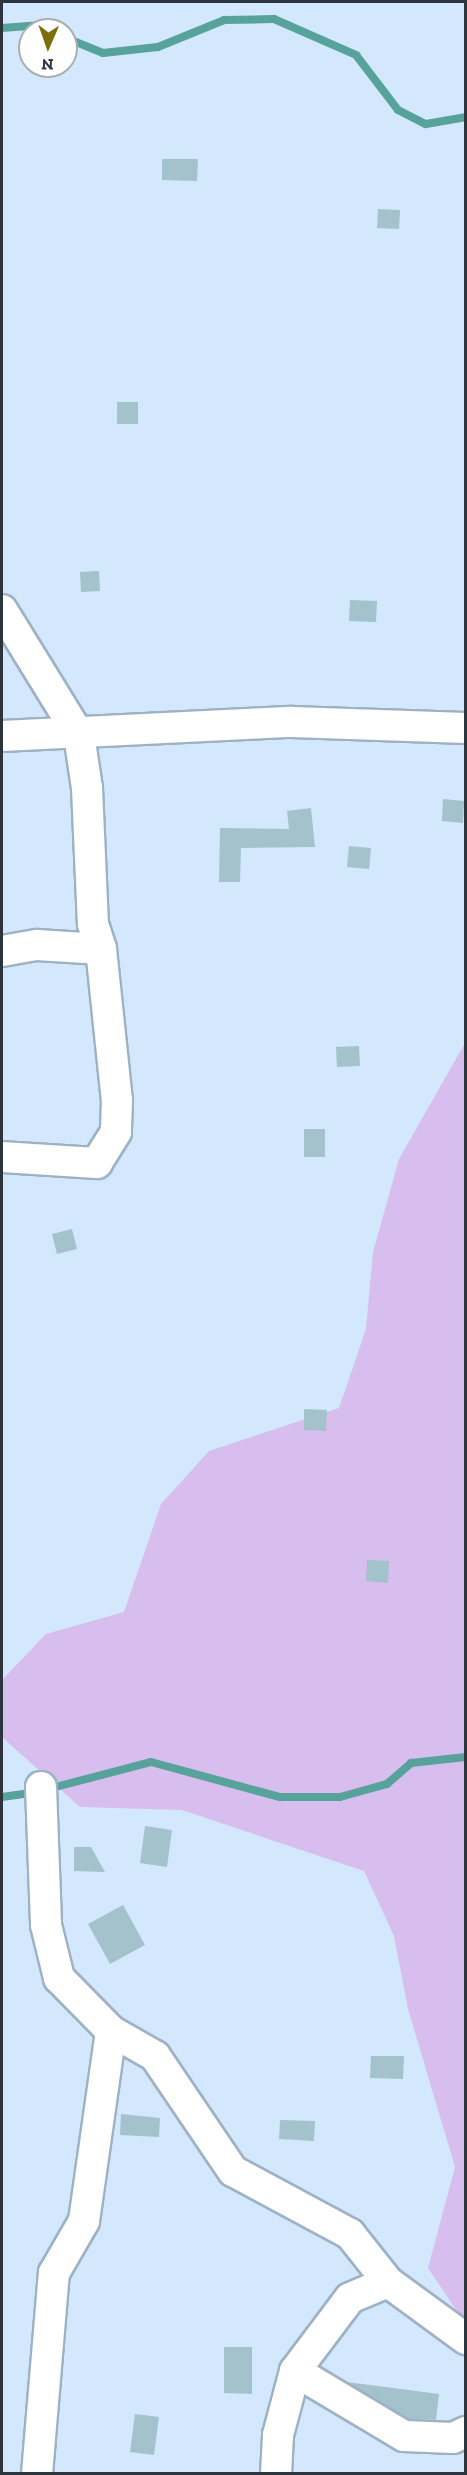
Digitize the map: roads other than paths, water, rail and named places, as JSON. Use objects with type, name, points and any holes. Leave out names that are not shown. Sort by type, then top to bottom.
[{"type":"street","points":[[2,610],[79,735],[87,788],[93,924],[101,949],[117,1100],[116,1132],[106,1156],[97,1163],[76,1166],[2,1157]]},
{"type":"street","points":[[2,736],[79,735],[292,722],[465,728]]},
{"type":"street","points":[[2,951],[37,945],[101,949]]},
{"type":"street","points":[[41,1787],[46,1925],[59,1978],[111,2031],[155,2056],[233,2171],[350,2234],[388,2282],[465,2339]]},
{"type":"street","points":[[37,2474],[54,2273],[84,2221],[111,2031]]},
{"type":"street","points":[[276,2474],[278,2435],[295,2371],[350,2298],[388,2282]]},
{"type":"street","points":[[295,2371],[404,2436],[453,2438],[465,2432]]},
{"type":"waterway","points":[[78,43],[103,53],[158,47],[224,20],[274,19],[356,55],[398,110],[426,124],[466,117]]},
{"type":"waterway","points":[[2,28],[18,27]]},
{"type":"waterway","points":[[48,1789],[151,1762],[280,1797],[340,1797],[387,1784],[411,1763],[466,1757]]},
{"type":"waterway","points":[[2,1797],[36,1792]]}]
